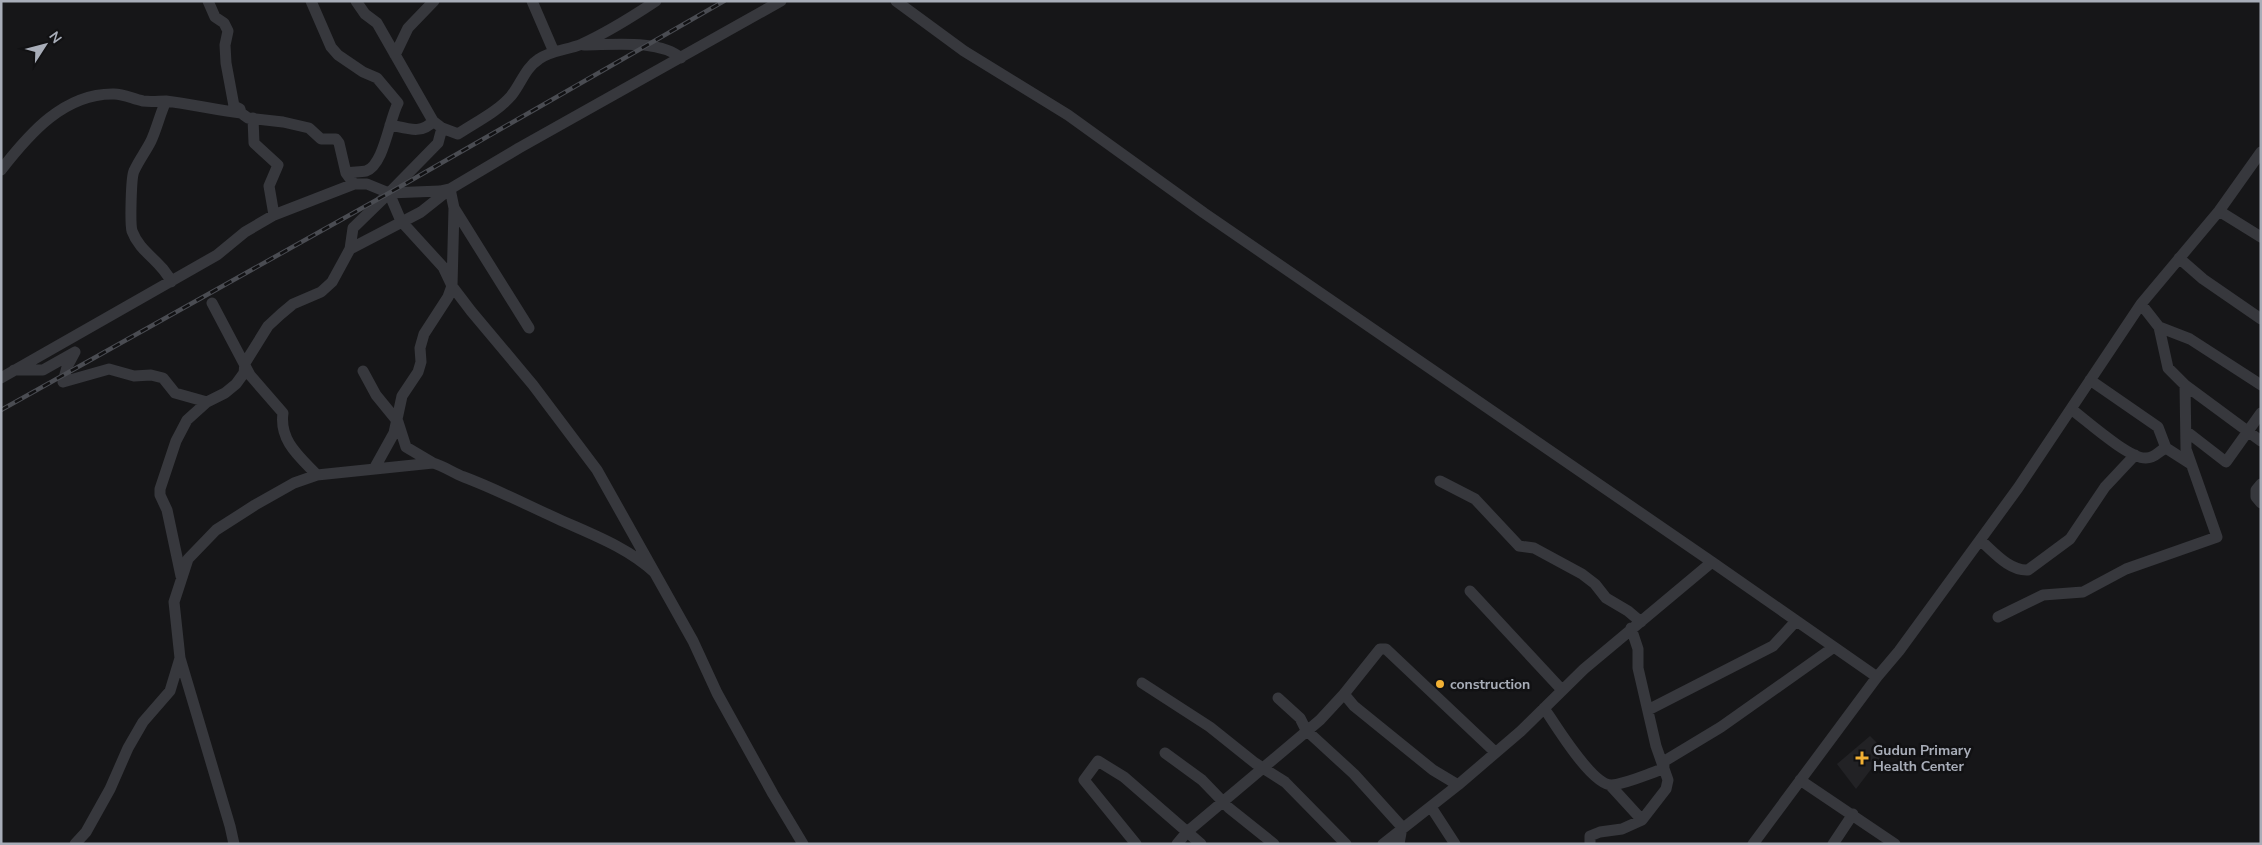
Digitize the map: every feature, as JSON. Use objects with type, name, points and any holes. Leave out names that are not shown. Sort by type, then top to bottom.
[{"type":"street","points":[[208,1],[215,17],[224,23],[228,30],[225,45],[226,62],[234,106],[240,109],[248,118],[309,128],[321,139],[336,139],[346,173],[354,184]]},
{"type":"street","points":[[311,1],[331,46],[338,55],[363,72],[377,78],[398,103],[384,137],[381,156],[372,167],[366,170],[346,173]]},
{"type":"street","points":[[181,576],[167,510],[160,495],[160,489],[181,430],[197,410],[236,384],[244,373],[245,363],[268,326],[293,304],[321,292],[332,282],[350,249],[352,228],[438,143],[438,124],[377,23],[365,14],[356,1]]},
{"type":"street","points":[[395,55],[408,28],[434,1]]},
{"type":"street","points":[[532,1],[554,52]]},
{"type":"street","points":[[390,125],[422,130],[438,124],[458,134],[502,105],[513,94],[530,66],[554,52],[580,45],[630,19],[656,1]]},
{"type":"street","points":[[350,249],[421,212],[450,189],[781,1]]},
{"type":"street","points":[[896,1],[964,51],[1068,115],[1204,212],[1712,562],[1876,678]]},
{"type":"street","points":[[580,45],[640,45],[673,52],[681,58]]},
{"type":"street","points":[[1,170],[44,123],[74,102],[84,98],[114,94],[144,101],[166,101],[242,113]]},
{"type":"street","points":[[166,101],[152,139],[133,172],[130,214],[132,231],[140,245],[150,258],[168,274],[171,282]]},
{"type":"street","points":[[253,118],[254,142],[278,165],[269,186],[274,215]]},
{"type":"street","points":[[1753,844],[2018,488],[2141,304],[2219,211],[2261,152]]},
{"type":"street","points":[[1,378],[217,256],[245,232],[274,215],[354,184],[366,184],[389,193],[450,189]]},
{"type":"street","points":[[374,469],[394,433],[398,422],[402,396],[418,372],[421,362],[420,348],[424,334],[448,297],[452,286],[454,208],[450,189]]},
{"type":"street","points":[[389,193],[401,221],[443,267],[452,286],[533,385],[597,470],[693,641],[717,693],[772,794],[803,844]]},
{"type":"street","points":[[454,208],[529,328]]},
{"type":"street","points":[[2219,211],[2261,237]]},
{"type":"street","points":[[2179,258],[2203,279],[2261,319]]},
{"type":"street","points":[[212,303],[250,375],[283,413],[282,424],[285,437],[293,450],[317,475]]},
{"type":"street","points":[[2141,304],[2159,327],[2168,368],[2185,384],[2261,441]]},
{"type":"street","points":[[2159,327],[2190,339],[2261,386]]},
{"type":"street","points":[[48,350],[75,352]]},
{"type":"street","points":[[75,352],[67,367],[63,382],[109,368],[134,376],[151,375],[163,378],[175,393],[207,402]]},
{"type":"street","points":[[14,370],[42,370],[75,352]]},
{"type":"street","points":[[363,371],[376,395],[398,422],[406,447],[433,463],[444,466],[461,476],[490,487],[603,539],[644,563],[654,572]]},
{"type":"street","points":[[2090,380],[2158,427],[2166,448],[2191,464]]},
{"type":"street","points":[[1998,617],[2043,595],[2083,592],[2126,569],[2217,537],[2186,449],[2185,384]]},
{"type":"street","points":[[2071,409],[2120,447],[2144,459],[2157,456],[2166,448]]},
{"type":"street","points":[[2186,430],[2226,462],[2261,412]]},
{"type":"street","points":[[1980,540],[2010,566],[2020,570],[2028,570],[2070,539],[2105,487],[2135,455]]},
{"type":"street","points":[[234,844],[180,658],[174,602],[188,559],[216,530],[278,491],[317,475],[433,463]]},
{"type":"street","points":[[1440,481],[1475,499],[1519,546],[1534,548],[1582,574],[1595,584],[1606,598],[1628,611],[1636,625],[1638,668],[1656,746],[1668,780],[1666,789],[1642,820],[1622,829],[1590,836],[1590,844]]},
{"type":"street","points":[[2261,484],[2256,497],[2261,503]]},
{"type":"street","points":[[1383,844],[1402,827],[1458,785],[1521,731],[1562,690],[1712,562]]},
{"type":"street","points":[[1470,591],[1562,690]]},
{"type":"street","points":[[1648,710],[1773,646],[1796,621]]},
{"type":"street","points":[[1610,785],[1660,770],[1663,764],[1721,727],[1834,647]]},
{"type":"street","points":[[1177,844],[1187,832],[1222,801],[1320,720],[1344,694],[1380,649],[1386,649],[1496,752]]},
{"type":"street","points":[[75,844],[86,832],[143,722],[170,691],[180,658]]},
{"type":"street","points":[[1142,683],[1210,727],[1231,745],[1285,782],[1346,844]]},
{"type":"street","points":[[1344,694],[1354,706],[1433,770],[1458,785]]},
{"type":"street","points":[[1278,698],[1300,718],[1306,730],[1354,774],[1402,827],[1400,844]]},
{"type":"street","points":[[1544,708],[1581,761],[1604,783],[1610,785],[1642,820]]},
{"type":"street","points":[[1165,753],[1202,780],[1222,801],[1274,844]]},
{"type":"street","points":[[1136,844],[1084,780],[1098,762],[1124,777],[1201,844]]},
{"type":"street","points":[[1800,780],[1895,844]]},
{"type":"street","points":[[1431,807],[1455,844]]},
{"type":"street","points":[[1832,844],[1853,814]]},
{"type":"shaded area","name":"Gudun Primary Health Center","points":[[1870,736],[1885,751],[1856,789],[1837,764]]},
{"type":"railway","points":[[1,410],[389,193],[724,1]]},
{"type":"place","name":"construction","points":[[1440,684]]},
{"type":"place","name":"Gudun Primary Health Center","points":[[1862,758]]}]
